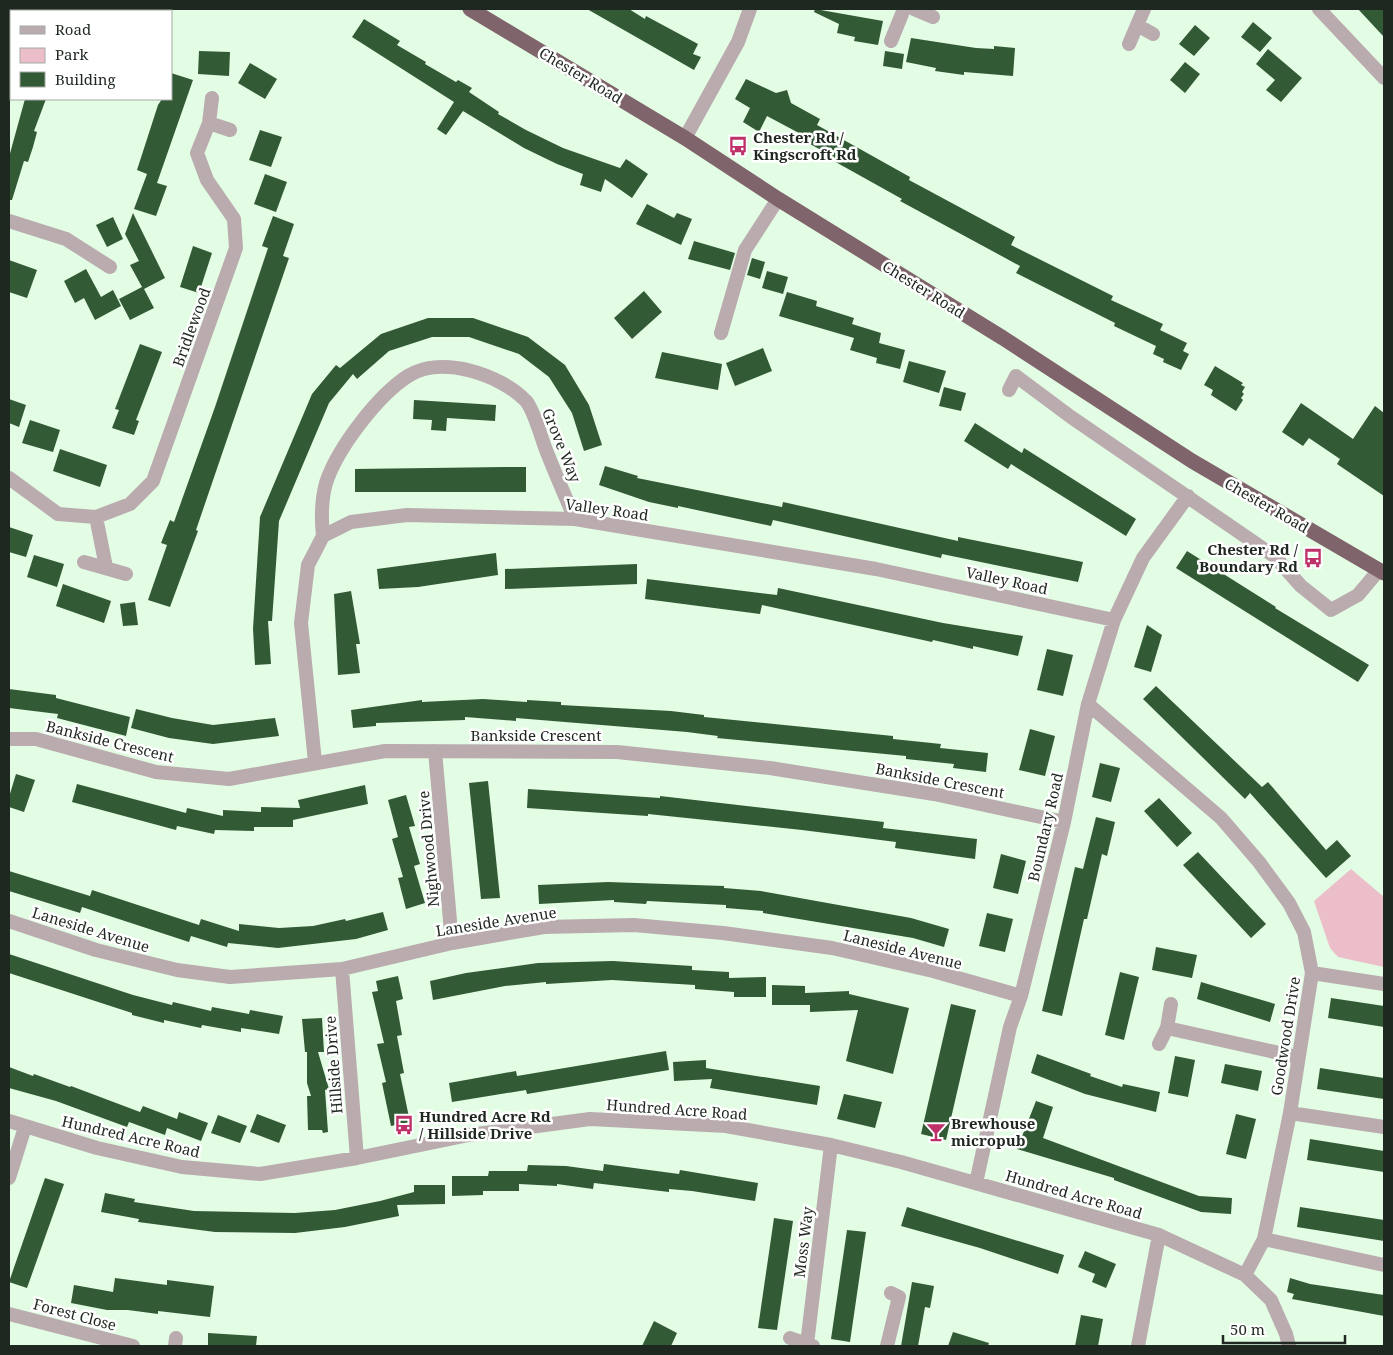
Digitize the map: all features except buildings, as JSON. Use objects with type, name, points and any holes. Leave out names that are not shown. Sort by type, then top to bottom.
[{"type":"highway","name":"Chester Road","points":[[470,9],[685,138],[778,199],[1003,338],[1192,461],[1382,572]]},
{"type":"street","points":[[685,138],[738,42],[750,9]]},
{"type":"street","points":[[891,41],[904,9]]},
{"type":"street","points":[[914,9],[933,17]]},
{"type":"street","points":[[1129,44],[1144,9]]},
{"type":"street","points":[[1319,9],[1384,78]]},
{"type":"street","points":[[1137,25],[1153,34]]},
{"type":"street","name":"Bridlewood","points":[[9,478],[58,514],[96,517],[130,504],[153,481],[236,248],[234,219],[207,180],[197,153],[209,123],[212,98]]},
{"type":"street","points":[[209,123],[230,130]]},
{"type":"street","points":[[721,333],[745,250],[778,199]]},
{"type":"street","points":[[9,221],[66,240],[110,267]]},
{"type":"street","name":"Grove Way","points":[[323,536],[321,508],[325,490],[342,450],[378,402],[402,381],[409,376],[441,366],[483,373],[511,387],[528,403],[575,519]]},
{"type":"street","name":"Chester Road","points":[[1009,390],[1016,376],[1274,556],[1301,586],[1331,610],[1358,596],[1382,572]]},
{"type":"street","name":"Boundary Road","points":[[976,1183],[1010,1027],[1022,996],[1064,822],[1088,704],[1114,620],[1143,558],[1188,496]]},
{"type":"street","name":"Valley Road","points":[[323,536],[350,522],[407,515],[575,519],[876,569],[1114,620]]},
{"type":"street","points":[[96,517],[106,567]]},
{"type":"street","points":[[315,762],[301,623],[308,565],[323,536]]},
{"type":"street","points":[[84,562],[126,574]]},
{"type":"street","name":"Goodwood Drive","points":[[1088,704],[1221,818],[1259,862],[1289,903],[1304,932],[1312,973],[1297,1057],[1290,1113],[1264,1239],[1245,1275]]},
{"type":"street","name":"Bankside Crescent","points":[[9,740],[36,739],[156,772],[229,779],[385,750],[617,752],[770,768],[934,794],[1064,822]]},
{"type":"street","name":"Nighwood Drive","points":[[435,751],[452,944]]},
{"type":"street","name":"Laneside Avenue","points":[[9,921],[96,950],[177,970],[230,977],[342,969],[452,944],[544,927],[634,925],[723,933],[832,948],[933,971],[1022,996]]},
{"type":"street","name":"Hillside Drive","points":[[342,969],[357,1158]]},
{"type":"street","points":[[1312,973],[1384,984]]},
{"type":"street","points":[[1159,1044],[1167,1028],[1171,1004]]},
{"type":"street","points":[[1167,1028],[1297,1057]]},
{"type":"street","points":[[1290,1113],[1384,1127]]},
{"type":"street","name":"Hundred Acre Road","points":[[9,1120],[98,1148],[182,1167],[260,1174],[357,1158],[469,1135],[590,1119],[726,1126],[831,1145],[976,1183],[1159,1235],[1245,1275],[1271,1300],[1286,1334],[1288,1346]]},
{"type":"street","points":[[9,1178],[24,1126]]},
{"type":"street","name":"Moss Way","points":[[790,1338],[810,1345],[831,1145]]},
{"type":"street","points":[[1138,1346],[1159,1235]]},
{"type":"street","points":[[1264,1239],[1384,1265]]},
{"type":"street","points":[[887,1346],[899,1297],[891,1293]]},
{"type":"street","name":"Forest Close","points":[[9,1314],[132,1346]]},
{"type":"green space","points":[[1351,869],[1384,897],[1384,967],[1338,957],[1330,948],[1314,901]]},
{"type":"place","name":"Chester Rd / Kingscroft Rd","points":[[738,146]]},
{"type":"place","name":"Chester Rd / Boundary Rd","points":[[1313,558]]},
{"type":"place","name":"Hundred Acre Rd / Hillside Drive","points":[[404,1125]]},
{"type":"place","name":"Brewhouse micropub","points":[[936,1132]]}]
